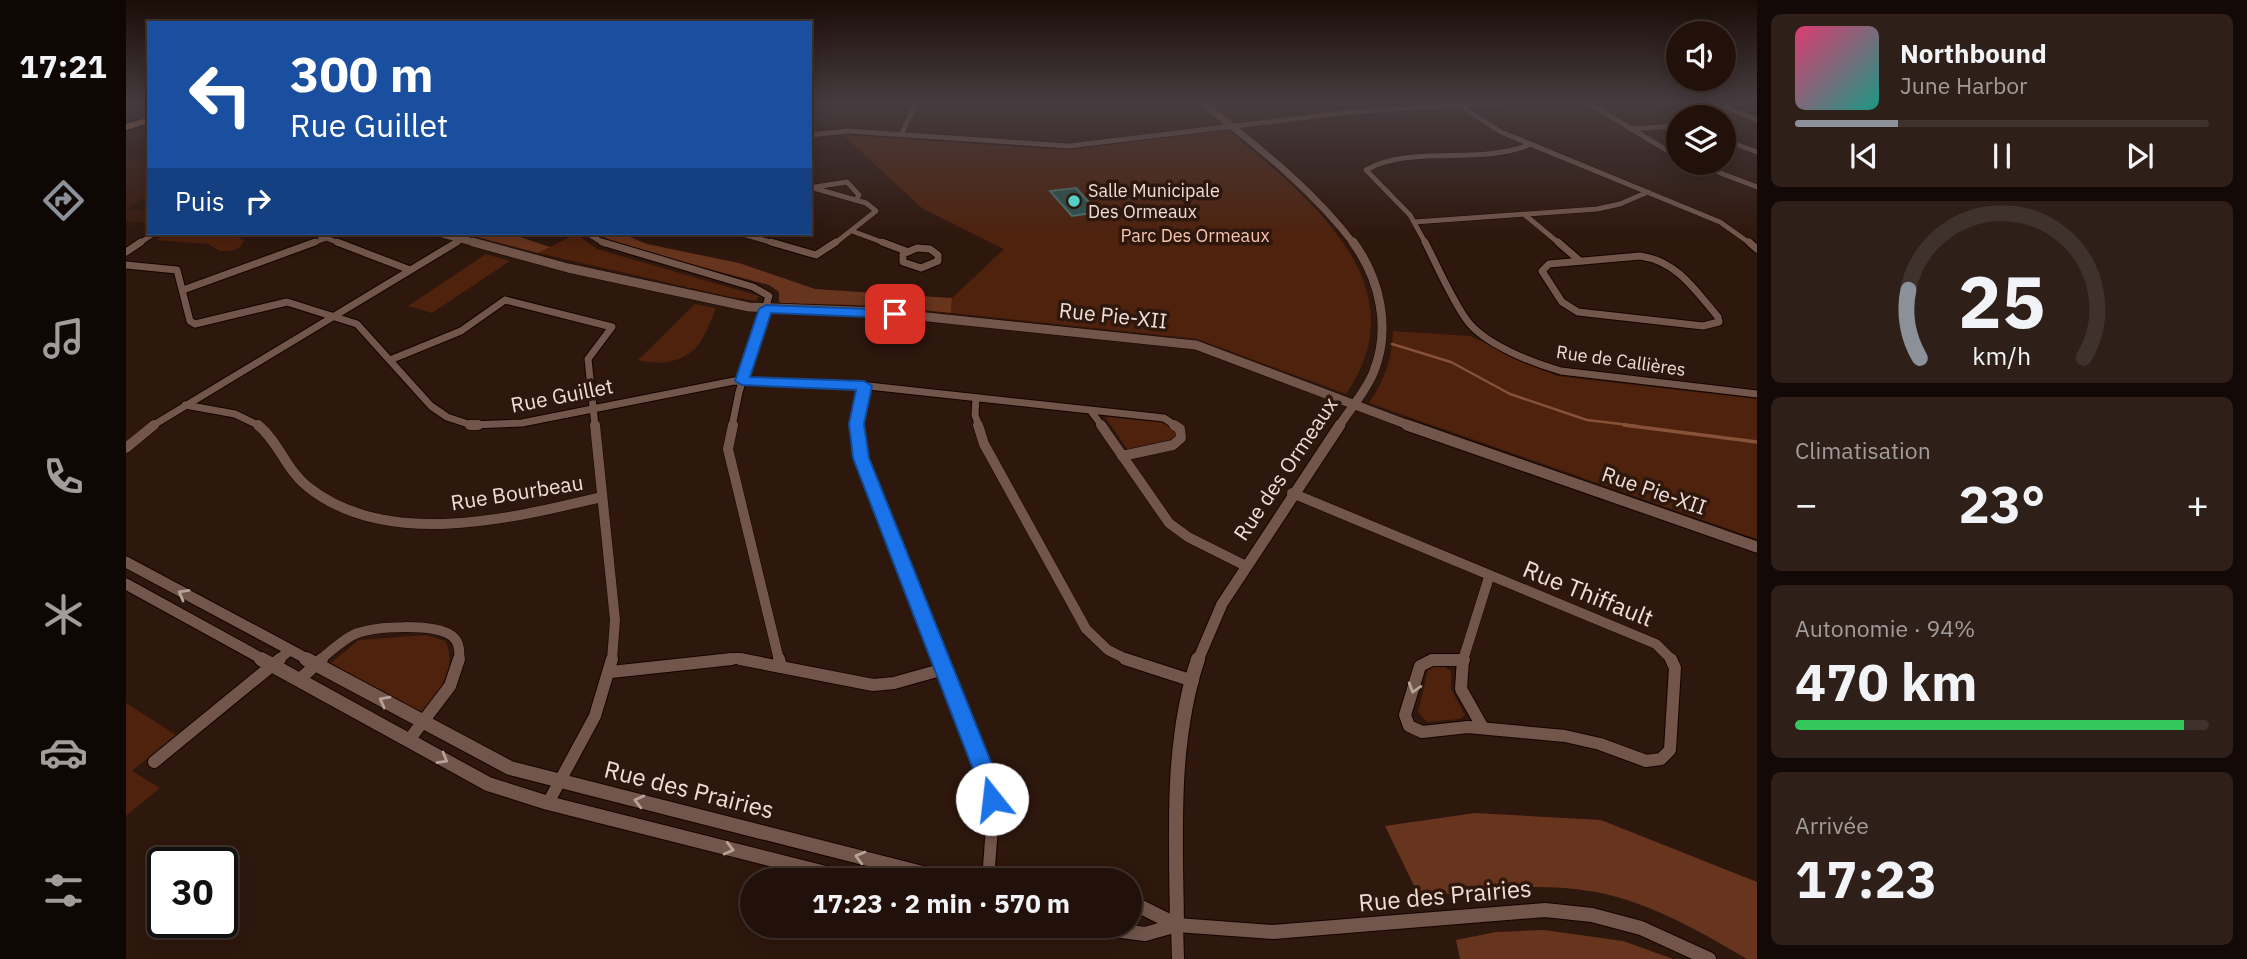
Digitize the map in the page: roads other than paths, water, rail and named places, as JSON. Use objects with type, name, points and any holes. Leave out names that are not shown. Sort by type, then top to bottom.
[{"type":"street","points":[[1040,146],[1066,146]]},
{"type":"street","name":"Rue des Ormeaux","points":[[1177,925],[1178,782],[1193,681],[1202,646],[1214,617],[1377,366],[1382,338],[1380,307],[1368,268],[1351,237],[1327,208],[1254,146]]},
{"type":"street","name":"Rue de Callières","points":[[1526,146],[1509,152],[1405,160],[1368,167],[1368,174],[1414,222],[1467,321],[1476,332],[1539,365],[1561,371],[1757,394]]},
{"type":"street","points":[[1535,146],[1728,226],[1757,249]]},
{"type":"street","points":[[1740,146],[1757,152]]},
{"type":"street","points":[[1725,175],[1757,187]]},
{"type":"street","points":[[812,188],[847,183],[859,195],[856,200]]},
{"type":"street","points":[[749,235],[816,255],[824,253],[876,211],[871,205],[812,188]]},
{"type":"street","points":[[1414,222],[1602,208],[1648,192]]},
{"type":"street","points":[[1525,215],[1580,261],[1644,256],[1667,262],[1683,276],[1718,317],[1719,322],[1703,326],[1591,316],[1573,310],[1562,302],[1542,269],[1549,264],[1580,261]]},
{"type":"street","points":[[852,232],[906,251],[930,249],[937,253],[939,258],[935,264],[926,267],[910,266],[901,259],[906,251]]},
{"type":"street","points":[[126,252],[152,235]]},
{"type":"street","points":[[317,235],[410,270]]},
{"type":"street","name":"Rue Pie-XII","points":[[445,235],[634,283],[766,309],[880,312],[1187,343],[1217,351],[1512,463],[1757,547]]},
{"type":"street","points":[[590,235],[608,246],[760,289],[769,296],[742,381],[728,444],[728,456],[781,667]]},
{"type":"street","points":[[183,290],[324,239]]},
{"type":"street","points":[[126,448],[154,424],[461,240]]},
{"type":"street","name":"Rue Guillet","points":[[126,265],[175,270],[179,274],[190,321],[195,324],[208,323],[282,302],[297,304],[359,325],[430,406],[463,423],[508,425],[726,381],[742,381],[864,386],[1164,418],[1180,429],[1181,438],[1173,445],[1122,456]]},
{"type":"street","points":[[390,360],[461,331],[505,300],[612,327],[588,356],[615,620],[611,672],[602,701],[548,803]]},
{"type":"street","points":[[864,386],[856,424],[861,458],[991,793],[988,868]]},
{"type":"street","points":[[976,398],[977,424],[987,451],[1086,629],[1107,649],[1125,659],[1193,681]]},
{"type":"street","name":"Rue Bourbeau","points":[[185,405],[230,412],[255,421],[270,434],[293,472],[310,489],[340,505],[385,519],[438,523],[498,518],[601,497]]},
{"type":"street","points":[[1091,411],[1175,528],[1246,566]]},
{"type":"street","name":"Rue Thiffault","points":[[1292,494],[1648,640],[1667,653],[1675,668],[1670,750],[1657,761],[1638,760],[1600,744],[1565,736],[1483,728],[1422,732],[1409,726],[1405,719],[1420,666],[1432,660],[1464,660]]},
{"type":"street","name":"Rue des Prairies","points":[[126,562],[496,763],[903,868]]},
{"type":"street","name":"Rue Thiffault","points":[[1483,728],[1461,688],[1464,660],[1489,577]]},
{"type":"street","points":[[126,584],[488,784],[548,803],[805,868]]},
{"type":"street","points":[[299,680],[357,633],[425,626],[447,631],[459,643],[459,663],[451,685],[425,724],[408,740]]},
{"type":"street","points":[[154,762],[289,651]]},
{"type":"street","points":[[611,672],[727,658],[873,685],[944,669]]},
{"type":"street","name":"Rue des Prairies","points":[[1142,908],[1177,925]]},
{"type":"street","name":"Rue des Prairies","points":[[1142,934],[1177,925],[1286,932],[1545,910],[1592,915],[1641,928],[1709,959]]},
{"type":"street","points":[[1177,925],[1178,959]]},
{"type":"waterway","points":[[1392,344],[1451,362],[1510,394],[1587,420],[1637,426]]},
{"type":"waterway","points":[[1624,425],[1757,442]]},
{"type":"place","name":"Salle Municipale Des Ormeaux","points":[[1074,201]]},
{"type":"park label","name":"Parc Des Ormeaux","points":[[1195,236]]}]
